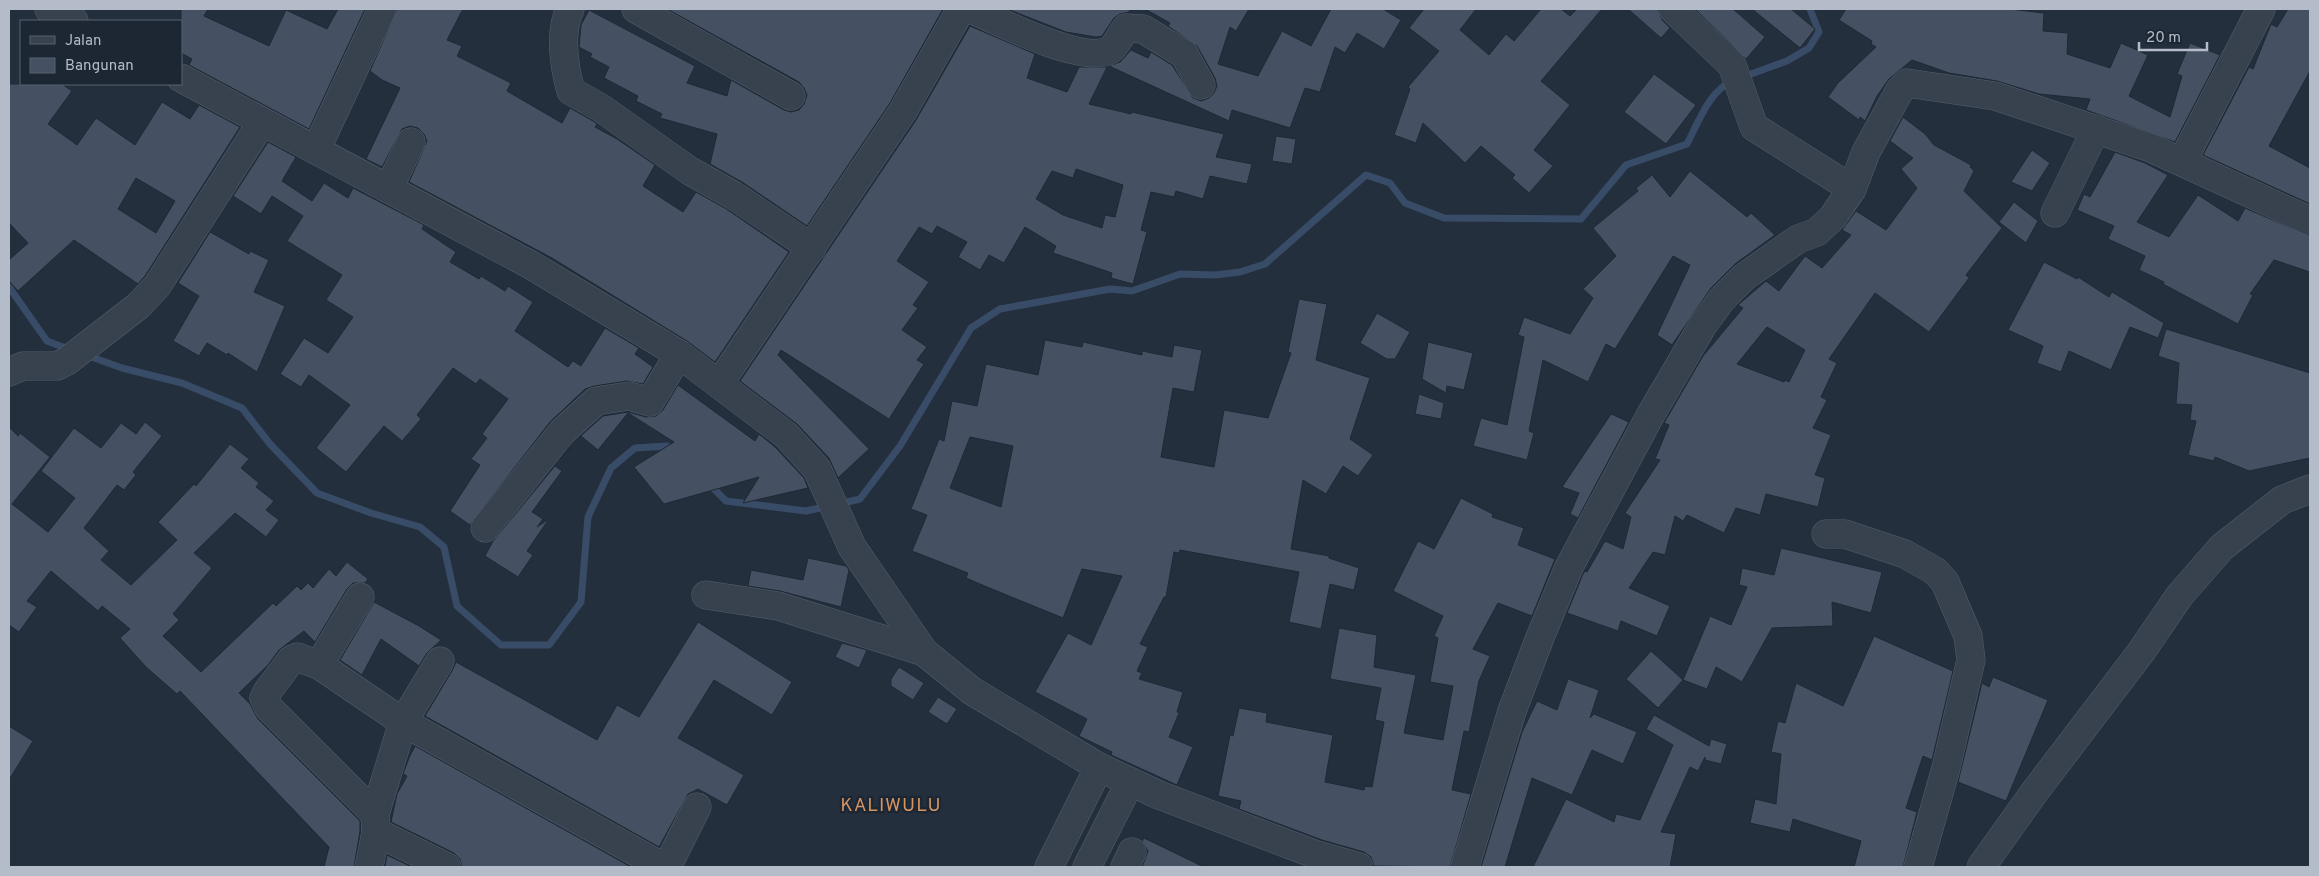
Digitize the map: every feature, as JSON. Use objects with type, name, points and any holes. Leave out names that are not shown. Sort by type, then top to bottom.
[{"type":"street","points":[[49,9],[72,20]]},
{"type":"street","points":[[316,150],[382,9]]},
{"type":"street","points":[[570,9],[566,16],[564,45],[567,78],[571,90],[601,108],[682,166],[733,195],[812,248]]},
{"type":"street","points":[[581,9],[591,9]]},
{"type":"street","points":[[636,9],[792,96]]},
{"type":"street","points":[[719,384],[903,111],[961,9]]},
{"type":"street","points":[[971,9],[1022,33],[1078,51],[1095,54],[1111,49],[1126,28],[1143,29],[1184,54],[1201,85]]},
{"type":"street","points":[[1673,9],[1732,65],[1754,127],[1852,189]]},
{"type":"street","points":[[2182,162],[2261,9]]},
{"type":"street","points":[[182,79],[531,265],[679,354],[786,435],[817,469],[852,547],[924,652],[972,691],[1099,767],[1130,782],[1215,817],[1318,855],[1359,867]]},
{"type":"street","points":[[1465,867],[1512,711],[1569,567],[1656,406],[1703,325],[1722,299],[1744,277],[1798,239],[1817,232],[1833,217],[1852,189],[1866,152],[1900,90],[1906,83],[1995,96],[2096,129],[2151,148],[2310,221]]},
{"type":"street","points":[[9,372],[23,366],[57,366],[67,361],[138,306],[156,286],[262,122]]},
{"type":"street","points":[[2055,213],[2096,129]]},
{"type":"street","points":[[389,188],[411,142]]},
{"type":"street","points":[[485,528],[562,432],[589,407],[596,401],[624,396],[650,402],[679,354]]},
{"type":"street","points":[[1982,867],[2180,595],[2222,548],[2282,500],[2310,489]]},
{"type":"street","points":[[1826,534],[1845,534],[1905,554],[1935,571],[1945,582],[1968,636],[1971,660],[1946,768],[1918,867]]},
{"type":"street","points":[[706,595],[778,606],[924,652]]},
{"type":"street","points":[[319,665],[360,597]]},
{"type":"street","points":[[446,867],[376,823],[269,708],[264,698],[290,660],[302,657],[319,665],[403,722],[665,867],[697,807]]},
{"type":"street","points":[[369,867],[376,823],[403,722],[440,661]]},
{"type":"street","points":[[1049,867],[1099,767]]},
{"type":"street","points":[[1087,867],[1130,782]]},
{"type":"building","points":[[181,9],[208,9],[204,16],[269,46],[286,10],[327,29],[338,9],[365,9],[309,129],[189,65],[192,59],[182,54]]},
{"type":"building","points":[[397,9],[463,9],[447,40],[462,46],[457,56],[511,83],[507,91],[562,123],[570,108],[593,121],[597,124],[595,127],[617,139],[655,165],[643,186],[683,212],[696,192],[725,208],[789,252],[715,362],[687,341],[552,258],[409,182],[427,141],[424,134],[418,128],[410,126],[402,129],[382,167],[366,159],[400,88],[382,80],[370,71]]},
{"type":"building","points":[[667,9],[943,9],[890,103],[807,226],[742,182],[710,164],[717,134],[660,118],[662,114],[636,101],[638,96],[604,78],[609,67],[590,57],[592,54],[579,47],[581,25],[589,10],[695,66],[687,83],[727,96],[731,80],[784,110],[791,112],[799,110],[804,104],[807,95],[799,82]]},
{"type":"building","points":[[1007,9],[1130,9],[1129,12],[1114,18],[1102,36],[1096,37],[1066,32]]},
{"type":"building","points":[[1145,9],[1249,9],[1236,31],[1230,27],[1218,64],[1258,76],[1282,31],[1311,46],[1331,9],[1383,9],[1401,20],[1384,49],[1357,33],[1345,53],[1335,47],[1320,92],[1305,88],[1290,128],[1232,110],[1229,121],[1109,66],[1120,62],[1131,50],[1148,58],[1151,52],[1172,65],[1193,98],[1201,101],[1209,98],[1214,93],[1217,86],[1215,78],[1197,46],[1168,26],[1170,23]]},
{"type":"building","points":[[1424,9],[1476,9],[1460,30],[1489,55],[1506,34],[1514,41],[1541,9],[1561,9],[1570,16],[1577,9],[1602,9],[1541,81],[1570,105],[1534,150],[1553,166],[1529,193],[1512,178],[1515,175],[1481,146],[1465,163],[1423,123],[1416,143],[1394,135],[1410,89],[1408,87],[1439,51],[1409,28]]},
{"type":"building","points":[[1628,9],[1658,9],[1662,20],[1670,28],[1661,38]]},
{"type":"building","points":[[1695,9],[1733,9],[1765,37],[1746,59]]},
{"type":"building","points":[[1752,9],[1791,9],[1815,29],[1800,48]]},
{"type":"building","points":[[1846,9],[2009,9],[2044,13],[2043,31],[2068,33],[2067,54],[2110,68],[2121,43],[2148,55],[2129,96],[2170,117],[2182,76],[2177,74],[2190,43],[2220,55],[2175,142],[2086,110],[2090,99],[2039,94],[1997,81],[1949,73],[1912,60],[1889,79],[1877,96],[1865,121],[1860,117],[1859,120],[1828,97],[1838,83],[1876,47],[1871,44],[1872,41],[1839,20]]},
{"type":"building","points":[[2288,9],[2310,9],[2310,71],[2269,146],[2310,168],[2310,204],[2203,155],[2249,67],[2253,69],[2271,24],[2277,27]]},
{"type":"building","points":[[970,26],[1035,54],[1027,78],[1067,92],[1079,67],[1107,67],[1089,104],[1131,114],[1132,112],[1224,134],[1216,157],[1252,164],[1247,184],[1210,176],[1203,199],[1176,191],[1174,197],[1151,192],[1141,230],[1147,232],[1133,284],[1111,278],[1112,273],[1053,253],[1056,246],[1025,227],[1004,263],[989,255],[980,270],[958,257],[967,242],[937,226],[932,234],[919,227],[897,261],[929,282],[913,305],[918,308],[902,330],[927,347],[917,360],[924,364],[889,419],[781,350],[778,355],[869,449],[838,478],[829,458],[797,424],[740,381],[916,120]],"holes":[[[1076,169],[1123,185],[1115,217],[1105,215],[1102,228],[1063,215],[1036,199],[1052,171],[1073,178]]]},
{"type":"building","points":[[1654,74],[1696,105],[1666,144],[1624,112]]},
{"type":"building","points":[[9,84],[63,85],[72,91],[48,124],[77,145],[96,118],[135,145],[162,102],[190,119],[199,105],[240,127],[145,276],[138,284],[74,240],[18,291],[9,281],[9,260],[28,243],[9,223]],"holes":[[[136,178],[175,201],[156,233],[118,209]]]},
{"type":"building","points":[[1903,117],[1925,134],[1934,145],[1971,165],[1970,167],[1974,171],[1964,191],[2002,228],[1966,275],[1969,278],[1929,332],[1875,293],[1829,359],[1837,363],[1821,397],[1827,400],[1813,428],[1831,435],[1815,475],[1825,478],[1818,507],[1766,494],[1760,515],[1736,508],[1724,533],[1687,515],[1683,521],[1675,516],[1665,555],[1653,552],[1629,588],[1670,606],[1657,636],[1621,621],[1618,631],[1567,613],[1583,574],[1585,571],[1587,572],[1605,541],[1623,549],[1631,517],[1625,513],[1660,460],[1655,459],[1669,425],[1664,423],[1703,356],[1743,308],[1738,305],[1766,281],[1779,291],[1805,256],[1822,268],[1851,235],[1842,230],[1856,211],[1886,230],[1917,188],[1901,169],[1913,158],[1890,141]],"holes":[[[1767,327],[1805,350],[1789,382],[1785,380],[1784,382],[1737,364]]]},
{"type":"building","points":[[1276,136],[1296,139],[1292,164],[1272,161]]},
{"type":"building","points":[[268,142],[296,157],[282,181],[312,201],[324,183],[348,198],[353,188],[424,225],[422,229],[456,252],[450,262],[479,279],[481,276],[505,291],[508,286],[533,302],[515,331],[568,367],[573,361],[581,366],[605,328],[639,348],[635,354],[653,367],[643,384],[627,381],[585,389],[550,422],[470,525],[450,511],[480,465],[471,459],[487,438],[482,434],[508,399],[480,379],[476,384],[453,368],[417,415],[421,419],[402,441],[384,426],[346,472],[316,448],[350,405],[309,375],[301,387],[280,374],[304,338],[328,353],[353,317],[326,300],[342,275],[287,241],[303,216],[272,196],[261,214],[233,196]]},
{"type":"building","points":[[2032,150],[2050,163],[2032,191],[2011,182]]},
{"type":"building","points":[[2115,152],[2145,163],[2168,175],[2137,222],[2169,237],[2198,195],[2238,221],[2245,208],[2310,236],[2310,272],[2274,260],[2250,294],[2253,295],[2238,324],[2139,270],[2145,256],[2108,239],[2114,226],[2077,210],[2084,194],[2090,197]]},
{"type":"building","points":[[1690,171],[1747,217],[1751,213],[1775,235],[1735,264],[1711,288],[1672,345],[1657,335],[1690,265],[1673,256],[1615,349],[1606,344],[1588,382],[1543,360],[1529,431],[1534,433],[1527,460],[1473,446],[1481,418],[1507,425],[1524,337],[1518,335],[1524,317],[1570,334],[1593,298],[1583,289],[1616,256],[1593,228],[1638,191],[1636,188],[1652,175],[1670,197]]},
{"type":"building","points":[[2014,202],[2038,221],[2026,243],[1999,222]]},
{"type":"building","points":[[210,232],[249,254],[250,251],[269,260],[254,292],[285,306],[257,372],[228,353],[227,355],[207,343],[199,356],[173,341],[199,296],[178,283]]},
{"type":"building","points":[[2044,262],[2077,279],[2078,277],[2109,297],[2112,292],[2164,323],[2158,338],[2130,327],[2111,370],[2069,351],[2061,372],[2037,363],[2043,346],[2008,330]]},
{"type":"building","points":[[1299,299],[1327,304],[1316,360],[1370,378],[1350,439],[1373,455],[1358,476],[1343,466],[1326,494],[1303,480],[1291,549],[1329,556],[1329,558],[1359,568],[1354,590],[1330,584],[1321,629],[1289,622],[1299,572],[1180,550],[1179,553],[1174,552],[1166,597],[1164,597],[1140,644],[1148,647],[1137,671],[1142,673],[1139,679],[1183,692],[1177,712],[1179,713],[1169,737],[1193,747],[1177,785],[1111,755],[1112,752],[1079,736],[1087,719],[1035,692],[1068,633],[1091,645],[1122,576],[1082,569],[1063,618],[966,578],[968,573],[912,551],[927,515],[911,509],[939,439],[944,441],[952,401],[977,406],[986,364],[1038,375],[1045,340],[1082,347],[1083,342],[1142,355],[1142,351],[1172,357],[1174,345],[1202,350],[1194,392],[1173,388],[1161,457],[1214,467],[1224,410],[1268,418],[1291,353],[1288,352]],"holes":[[[970,437],[1013,446],[1001,507],[950,488]]]},
{"type":"building","points":[[1377,313],[1410,332],[1395,359],[1387,359],[1360,343]]},
{"type":"building","points":[[2166,329],[2310,373],[2310,458],[2249,471],[2215,457],[2214,461],[2188,455],[2196,421],[2190,420],[2192,405],[2176,404],[2179,363],[2158,356]]},
{"type":"building","points":[[1428,342],[1473,353],[1464,390],[1447,386],[1446,393],[1422,379]]},
{"type":"building","points":[[678,385],[755,441],[759,434],[775,447],[804,478],[808,488],[743,503],[759,477],[664,504],[634,467],[674,442],[628,413],[598,450],[581,436],[559,460],[573,443],[603,416],[628,412],[646,417],[656,416],[663,410]]},
{"type":"building","points":[[1419,394],[1444,403],[1441,419],[1415,414]]},
{"type":"building","points":[[1611,414],[1629,422],[1578,518],[1570,514],[1579,493],[1562,487]]},
{"type":"building","points":[[145,422],[162,436],[133,472],[136,475],[124,490],[117,485],[84,528],[109,551],[101,560],[131,585],[177,540],[158,522],[194,484],[196,486],[230,444],[249,459],[241,468],[259,483],[256,487],[274,501],[266,510],[279,520],[266,537],[235,513],[194,553],[212,568],[173,614],[179,620],[163,636],[201,672],[273,603],[276,606],[297,586],[301,590],[308,583],[313,588],[329,569],[336,576],[347,562],[368,579],[365,583],[353,583],[347,589],[315,642],[304,631],[279,650],[268,665],[239,693],[250,704],[258,719],[360,821],[354,867],[324,867],[329,847],[180,691],[177,694],[146,667],[120,638],[130,629],[102,606],[98,611],[51,571],[27,601],[37,607],[19,632],[9,625],[9,427],[18,436],[20,433],[50,457],[12,504],[48,532],[75,498],[41,471],[74,428],[101,448],[121,423],[136,434]]},
{"type":"building","points":[[555,466],[562,471],[532,512],[543,519],[537,527],[549,519],[527,551],[533,555],[518,577],[485,556],[493,541]]},
{"type":"building","points":[[1461,498],[1493,514],[1492,517],[1524,528],[1518,545],[1555,559],[1532,616],[1498,603],[1473,649],[1490,656],[1479,681],[1469,732],[1464,731],[1452,790],[1471,794],[1450,867],[1374,866],[1371,857],[1364,852],[1322,840],[1239,809],[1241,801],[1218,796],[1230,735],[1233,736],[1239,708],[1267,713],[1266,722],[1333,735],[1325,782],[1364,790],[1365,786],[1372,787],[1384,722],[1375,720],[1381,688],[1330,679],[1339,628],[1377,635],[1374,667],[1416,675],[1404,733],[1443,740],[1453,686],[1430,682],[1438,638],[1434,636],[1443,616],[1393,591],[1418,541],[1434,549]]},
{"type":"building","points":[[1781,548],[1882,572],[1871,613],[1832,602],[1833,626],[1772,628],[1742,682],[1716,667],[1707,689],[1683,680],[1710,616],[1731,625],[1747,587],[1739,585],[1742,568],[1774,575]]},
{"type":"building","points":[[808,558],[846,566],[849,570],[841,607],[780,591],[748,586],[751,570],[803,580]]},
{"type":"building","points":[[374,602],[441,640],[427,653],[419,666],[381,639],[362,675],[340,660]]},
{"type":"building","points":[[698,622],[792,682],[772,715],[714,680],[678,738],[744,775],[727,805],[698,789],[688,794],[659,847],[425,716],[456,662],[597,740],[617,705],[639,717]]},
{"type":"building","points":[[1874,636],[1953,671],[1932,760],[1923,756],[1906,808],[1917,812],[1903,867],[1854,867],[1861,841],[1793,819],[1790,832],[1750,823],[1755,799],[1776,804],[1781,754],[1771,752],[1778,721],[1785,723],[1796,683],[1843,706]]},
{"type":"building","points":[[842,643],[867,650],[859,668],[835,657]]},
{"type":"building","points":[[1651,651],[1683,680],[1658,708],[1626,679]]},
{"type":"building","points":[[899,667],[924,683],[913,700],[891,686],[891,679]]},
{"type":"building","points":[[1993,677],[2048,700],[2006,801],[1958,782],[1982,683],[1989,687]]},
{"type":"building","points":[[1568,679],[1599,690],[1590,718],[1594,714],[1637,732],[1623,764],[1592,750],[1572,795],[1532,778],[1505,867],[1481,867],[1522,732],[1537,701],[1557,710]]},
{"type":"building","points":[[938,697],[957,709],[947,724],[928,712]]},
{"type":"building","points":[[1654,715],[1709,746],[1711,739],[1727,744],[1721,764],[1705,760],[1705,757],[1698,771],[1690,767],[1661,832],[1676,834],[1670,867],[1533,867],[1566,799],[1614,822],[1616,814],[1640,820],[1673,745],[1646,729]]},
{"type":"building","points":[[9,726],[33,741],[9,780]]},
{"type":"building","points":[[415,746],[631,867],[462,867],[460,859],[454,853],[391,822],[397,794],[407,776],[403,774]]},
{"type":"building","points":[[1144,838],[1204,867],[1142,867],[1148,851],[1142,841]]},
{"type":"building","points":[[387,855],[412,867],[385,867]]},
{"type":"waterway","points":[[1743,77],[1787,61],[1809,48],[1819,32],[1810,9]]},
{"type":"waterway","points":[[839,504],[860,499],[900,446],[971,328],[1000,309],[1110,289],[1132,291],[1180,274],[1215,275],[1240,272],[1265,264],[1366,175],[1390,183],[1405,203],[1444,218],[1581,219],[1626,165],[1687,144],[1711,99],[1725,85],[1733,81]]},
{"type":"waterway","points":[[9,287],[47,341],[71,350]]},
{"type":"waterway","points":[[86,355],[122,368],[182,383],[242,408],[270,444],[317,493],[371,513],[420,527],[444,547],[457,606],[501,645],[549,645],[581,602],[588,517],[611,468],[635,448],[667,446],[674,452]]},
{"type":"waterway","points":[[708,483],[726,501],[806,511],[829,506]]},
{"type":"district","name":"KALIWULU","points":[[891,806]]}]
